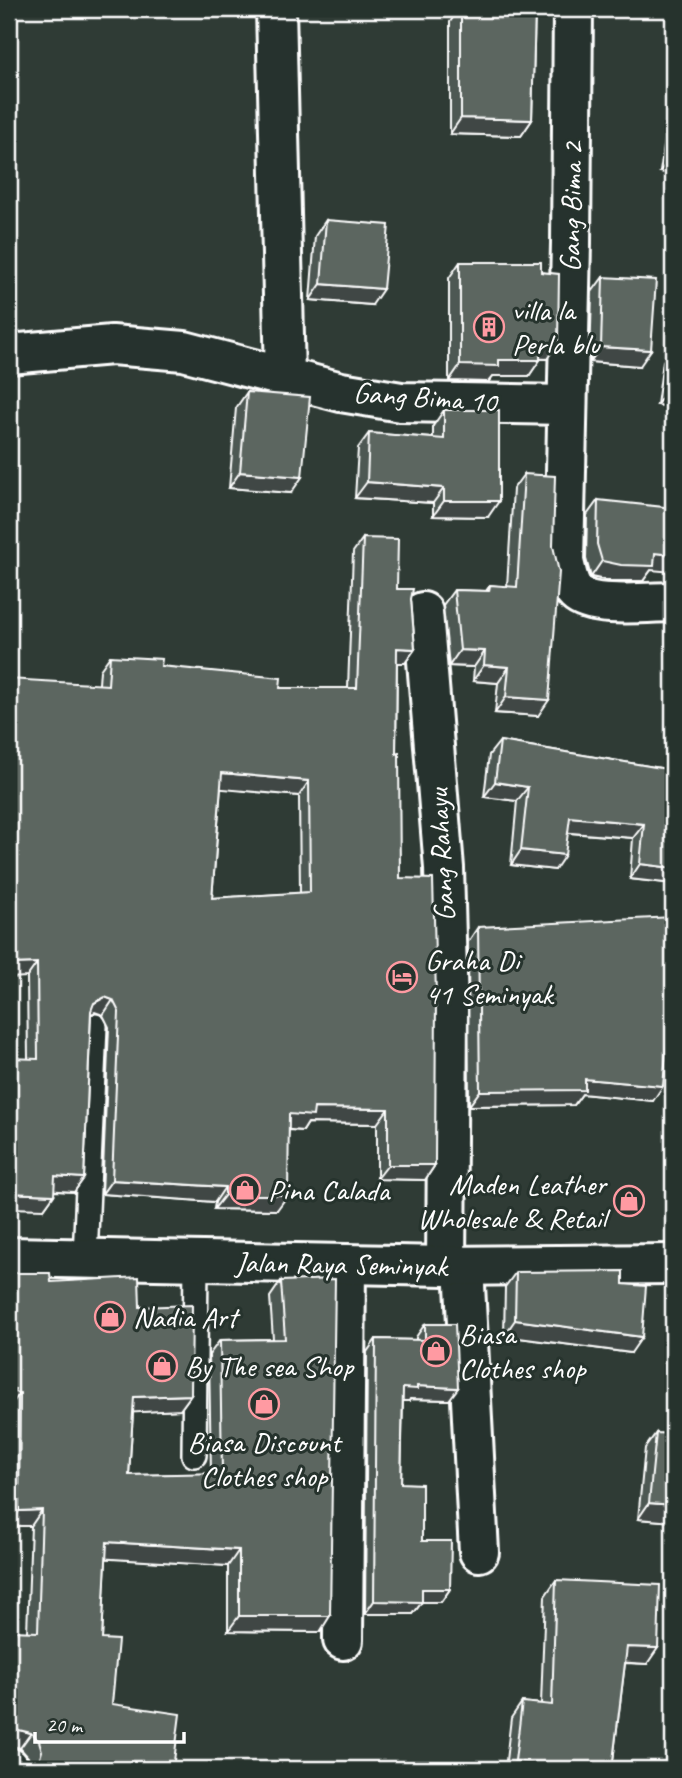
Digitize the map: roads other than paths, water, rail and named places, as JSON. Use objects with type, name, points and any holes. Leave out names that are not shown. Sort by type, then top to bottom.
[{"type":"street","points":[[276,9],[285,377]]},
{"type":"street","name":"Gang Bima 2","points":[[573,9],[564,562],[571,585],[577,594],[597,602],[673,602]]},
{"type":"street","name":"Gang Bima 10","points":[[9,354],[112,345],[172,349],[341,392],[401,402],[566,405]]},
{"type":"street","name":"Gang Rahayu","points":[[423,612],[444,868],[455,1266],[479,1552]]},
{"type":"street","name":"Jalan Raya Seminyak","points":[[9,1257],[455,1266],[673,1264]]},
{"type":"street","points":[[342,1640],[345,1264]]},
{"type":"lane","points":[[85,1258],[95,1026]]},
{"type":"lane","points":[[194,1455],[196,1261]]},
{"type":"place","name":"villa la Perla blu","points":[[489,327]]},
{"type":"place","name":"Graha Di 41 Seminyak","points":[[402,977]]},
{"type":"place","name":"Pina Calada","points":[[245,1190]]},
{"type":"place","name":"Maden Leather Wholesale & Retail","points":[[629,1201]]},
{"type":"place","name":"Nadia Art","points":[[110,1317]]},
{"type":"place","name":"Biasa Clothes shop","points":[[436,1351]]},
{"type":"place","name":"By The sea Shop","points":[[162,1366]]},
{"type":"place","name":"Biasa Discount Clothes shop","points":[[264,1404]]}]
